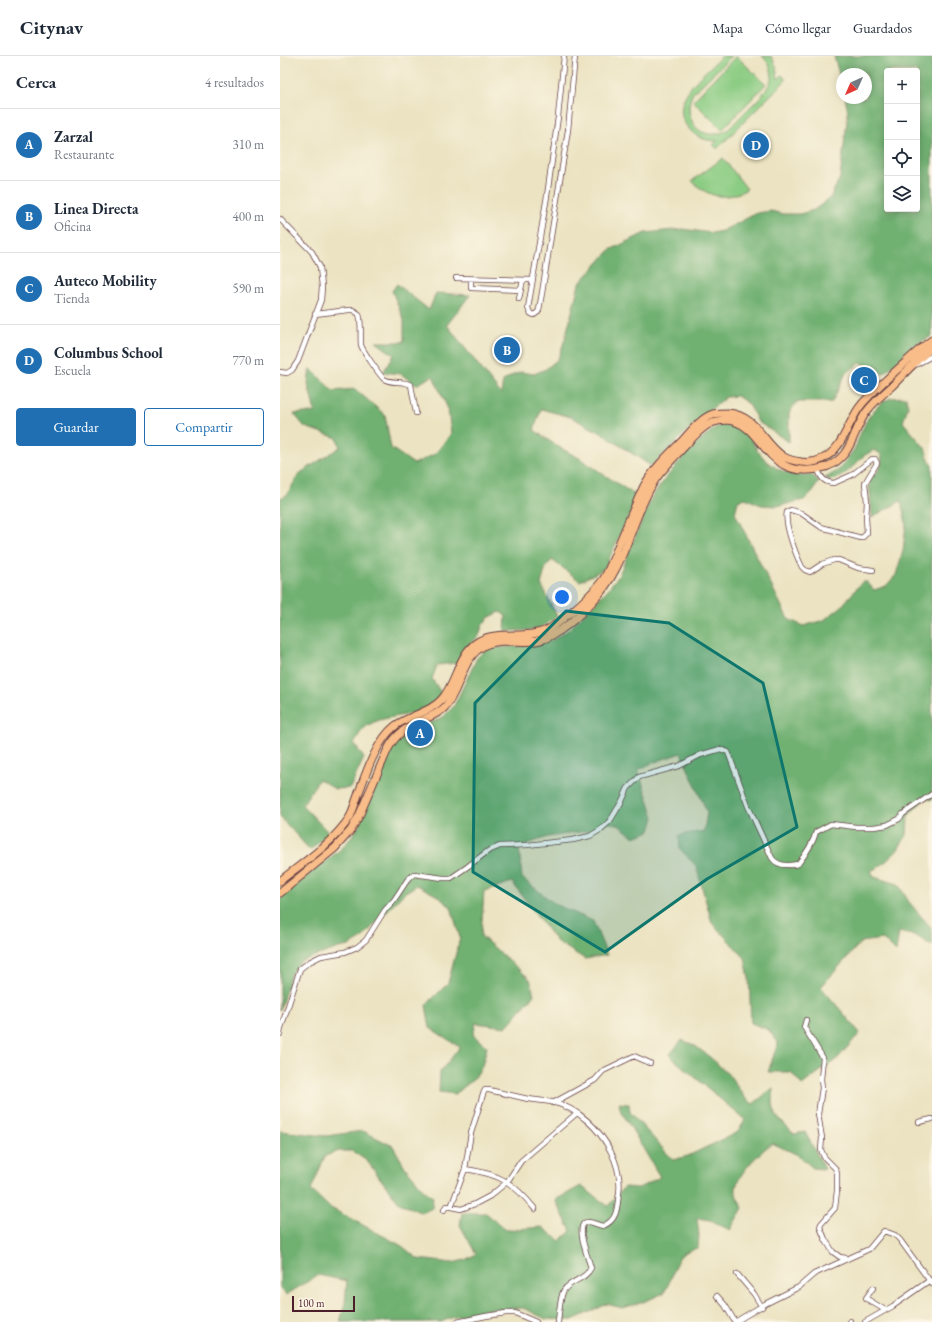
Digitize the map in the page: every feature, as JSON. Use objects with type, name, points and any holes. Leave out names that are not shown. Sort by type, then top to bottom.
[{"type":"main road","points":[[280,881],[329,842],[345,825],[350,817],[377,750],[386,736],[401,722],[438,704],[448,690],[464,658],[474,645],[491,637],[526,635],[547,630],[577,607],[593,592],[607,572],[650,475],[699,424],[713,414],[723,413],[737,415],[748,420],[755,426],[784,457],[804,463],[821,460],[838,445],[855,413],[862,404],[891,375],[932,340]]},
{"type":"main road","points":[[280,893],[335,848],[348,835],[359,816],[389,745],[402,731],[437,713],[444,707],[452,697],[467,663],[476,652],[493,642],[536,641],[549,637],[562,629],[599,594],[619,564],[642,504],[652,484],[700,431],[711,423],[721,420],[729,420],[739,423],[754,434],[774,458],[783,465],[802,470],[818,469],[827,466],[841,457],[850,446],[861,420],[868,410],[908,369],[932,348]]},
{"type":"street","points":[[564,56],[554,149],[528,308],[530,313],[534,314],[539,310],[568,130],[575,56]]},
{"type":"street","points":[[280,219],[312,252],[320,267],[322,287],[321,300],[298,361],[292,370],[287,373],[280,372]]},
{"type":"street","points":[[456,278],[532,280]]},
{"type":"street","points":[[471,279],[471,288],[521,290]]},
{"type":"street","points":[[519,298],[523,280]]},
{"type":"street","points":[[315,314],[349,310],[353,310],[359,314],[361,319],[361,347],[384,379],[411,385],[416,413]]},
{"type":"street","points":[[908,369],[932,356]]},
{"type":"street","points":[[818,469],[825,481],[834,483],[852,475],[872,459],[875,459],[877,463],[865,483],[867,502],[866,533],[864,537],[861,538],[823,528],[800,513],[791,510],[787,512],[786,514],[790,537],[802,567],[810,572],[822,564],[839,560],[858,568],[873,570]]},
{"type":"street","points":[[280,1034],[300,969],[309,962],[322,956],[345,952],[357,947],[366,940],[384,910],[394,900],[408,879],[414,874],[450,878],[488,851],[500,846],[527,845],[573,840],[590,836],[610,821],[628,788],[639,777],[680,766],[700,755],[716,750],[720,749],[728,752],[748,806],[772,858],[775,862],[788,865],[798,864],[813,841],[816,832],[831,824],[856,827],[880,827],[887,825],[899,819],[902,814],[932,794]]},
{"type":"street","points":[[806,1020],[804,1027],[823,1058],[821,1079],[822,1088],[818,1114],[822,1138],[821,1150],[824,1158],[835,1168],[837,1173],[835,1208],[820,1227],[833,1252],[840,1257],[846,1258]]},
{"type":"street","points":[[553,1102],[595,1080],[603,1071],[634,1056],[650,1063]]},
{"type":"street","points":[[451,1207],[465,1170],[471,1133],[482,1094],[485,1090],[529,1099],[553,1102],[577,1113],[589,1122],[608,1146],[618,1170],[620,1184],[617,1213],[611,1221],[603,1226],[587,1222],[582,1225],[581,1231],[591,1268],[586,1275],[570,1284],[564,1291],[558,1322]]},
{"type":"street","points":[[444,1210],[446,1206],[461,1209],[490,1196],[507,1182],[521,1161],[577,1113]]},
{"type":"street","points":[[919,1122],[932,1119]]},
{"type":"street","points":[[465,1170],[485,1173],[507,1182],[522,1193],[535,1209]]},
{"type":"street","points":[[717,1296],[725,1305],[735,1322],[799,1287],[814,1274],[846,1258],[869,1249],[884,1231],[894,1234],[900,1240],[931,1282],[865,1322]]},
{"type":"street","points":[[737,1274],[754,1294],[762,1307]]},
{"type":"street","points":[[873,1288],[866,1298],[867,1300],[885,1310]]},
{"type":"street","points":[[457,1322],[506,1313],[516,1313],[536,1322]]},
{"type":"highlighted area","points":[[566,611],[669,623],[763,683],[797,827],[707,879],[605,952],[473,872],[475,703]]},
{"type":"green space","points":[[722,56],[732,56],[693,93],[690,102],[689,110],[694,125],[699,130],[706,133],[714,134],[729,129],[768,87],[771,80],[771,72],[769,64],[762,56],[771,56],[776,66],[778,79],[782,75],[786,80],[717,149],[713,145],[717,141],[702,138],[689,129],[683,119],[682,108],[684,98],[690,89],[697,80]]},
{"type":"green space","points":[[736,56],[766,84],[722,130],[693,101]]},
{"type":"green space","points":[[834,56],[932,56],[932,336],[919,343],[883,374],[874,367],[860,363],[846,373],[832,402],[796,402],[789,414],[789,442],[758,422],[749,404],[737,396],[726,397],[704,415],[651,466],[601,433],[571,417],[541,409],[534,430],[638,497],[604,569],[580,581],[552,560],[546,567],[541,584],[557,616],[539,628],[521,631],[505,631],[506,616],[500,612],[488,618],[482,626],[479,636],[470,644],[456,663],[437,665],[432,679],[442,694],[437,699],[417,712],[379,720],[365,727],[354,744],[364,758],[350,788],[335,789],[319,779],[302,805],[329,833],[310,850],[280,817],[280,498],[287,495],[299,474],[340,447],[337,438],[305,427],[294,414],[315,412],[308,384],[310,368],[333,391],[355,389],[385,415],[391,448],[414,464],[435,454],[451,434],[448,409],[433,376],[416,385],[401,374],[383,372],[394,355],[376,342],[404,342],[404,320],[392,291],[397,284],[429,310],[436,293],[470,295],[447,325],[501,394],[503,381],[511,376],[521,372],[534,374],[546,369],[558,359],[565,339],[579,284],[610,250],[645,233],[683,229],[711,233],[722,231],[757,213],[771,211],[783,214],[800,214],[814,210],[830,198],[840,178],[848,112],[846,104],[872,104],[872,68],[837,68]]},
{"type":"green space","points":[[723,158],[747,189],[732,195],[718,196],[698,187],[692,181]]},
{"type":"green space","points":[[906,397],[908,406],[903,422],[925,448],[932,466],[932,800],[925,798],[908,816],[907,835],[897,851],[883,864],[871,871],[874,877],[898,884],[909,902],[932,929],[932,946],[916,936],[899,932],[896,952],[883,939],[861,942],[821,987],[860,1033],[838,1058],[802,1085],[791,1072],[768,1072],[778,1043],[769,1030],[751,1023],[749,978],[745,958],[712,923],[696,866],[680,849],[679,835],[704,831],[707,812],[681,753],[652,763],[638,770],[654,817],[650,831],[634,837],[617,824],[608,823],[593,830],[548,837],[519,847],[522,878],[555,904],[593,921],[607,955],[585,959],[556,941],[512,882],[484,891],[481,936],[530,979],[534,995],[506,1027],[476,1023],[473,1035],[487,1047],[482,1066],[474,1079],[455,1094],[439,1092],[440,1072],[460,1047],[430,1028],[426,1005],[448,983],[460,938],[451,907],[436,895],[417,885],[404,893],[361,939],[349,946],[301,961],[291,973],[280,1010],[280,900],[291,888],[340,850],[350,839],[359,826],[390,752],[397,742],[408,734],[443,717],[454,706],[477,658],[483,652],[491,648],[537,645],[553,640],[568,630],[609,588],[619,575],[652,497],[665,479],[685,455],[717,427],[724,425],[737,426],[750,437],[757,450],[767,462],[778,469],[794,475],[812,475],[819,481],[813,491],[804,500],[777,506],[761,505],[745,498],[738,501],[735,513],[788,619],[803,626],[824,620],[841,607],[862,582],[867,582],[874,590],[886,586],[896,575],[903,551],[906,523],[901,501],[872,517],[869,480],[881,466],[881,454],[874,450],[861,458],[842,476],[831,479],[825,478],[839,470],[855,448],[868,418],[879,405],[890,398]]},
{"type":"green space","points":[[682,1040],[694,1045],[711,1058],[730,1076],[745,1098],[753,1104],[773,1088],[773,1104],[776,1114],[794,1134],[805,1132],[825,1169],[813,1168],[798,1155],[772,1143],[748,1166],[739,1180],[736,1187],[736,1194],[743,1208],[730,1230],[710,1220],[697,1218],[699,1235],[698,1248],[683,1254],[680,1257],[664,1293],[641,1303],[622,1308],[607,1304],[572,1320],[546,1319],[523,1308],[490,1309],[451,1318],[441,1322],[340,1322],[345,1303],[347,1281],[318,1275],[286,1295],[280,1288],[280,1131],[326,1136],[363,1131],[393,1146],[405,1167],[424,1190],[433,1197],[432,1208],[422,1213],[399,1203],[367,1161],[352,1151],[339,1151],[325,1156],[311,1190],[329,1207],[402,1246],[418,1259],[452,1263],[465,1260],[476,1254],[460,1225],[462,1213],[486,1213],[506,1230],[542,1227],[560,1241],[571,1231],[555,1200],[581,1186],[608,1206],[624,1187],[639,1188],[660,1177],[620,1109],[619,1103],[629,1104],[630,1112],[673,1160],[688,1156],[738,1132],[745,1120],[669,1055]]},
{"type":"place","name":"Columbus School","points":[[756,145]]},
{"type":"place","name":"Linea Directa","points":[[507,350]]},
{"type":"place","name":"Auteco Mobility","points":[[864,380]]},
{"type":"place","name":"Zarzal","points":[[420,733]]}]
